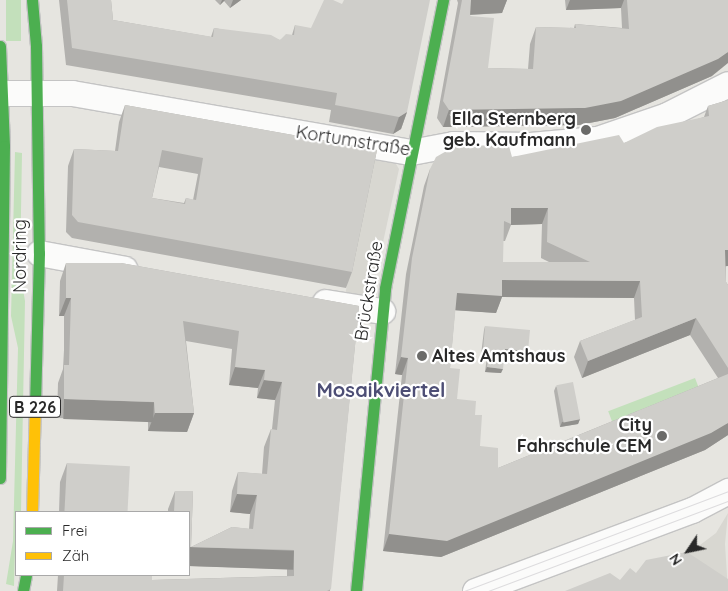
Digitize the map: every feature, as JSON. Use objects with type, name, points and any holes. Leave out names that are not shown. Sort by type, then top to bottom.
[{"type":"main road","name":"Nordring","points":[[32,0],[36,46],[39,253],[32,511]]},
{"type":"main road","name":"Brückstraße","points":[[356,591],[382,311],[411,152],[443,0]]},
{"type":"main road","name":"Nordring","points":[[0,46],[4,146],[0,478]]},
{"type":"main road","points":[[24,591],[26,576]]},
{"type":"street","name":"Kortumstraße","points":[[1,93],[72,93],[411,152],[453,144],[530,145],[596,139],[667,115],[705,107],[728,84]]},
{"type":"street","points":[[39,253],[149,273]]},
{"type":"street","points":[[306,299],[382,311]]},
{"type":"street","points":[[475,591],[692,510],[728,491]]},
{"type":"green space","points":[[6,0],[21,0],[21,41],[6,41]]},
{"type":"green space","points":[[15,152],[22,153],[20,272],[25,301],[21,511],[15,511],[14,586],[6,584],[13,541],[18,348],[11,316]]},
{"type":"green space","points":[[695,378],[702,396],[615,429],[608,411]]},
{"type":"shaded area","points":[[373,158],[396,164],[399,169],[371,297],[367,299],[345,295]]},
{"type":"shaded area","points":[[728,513],[725,544],[728,591],[684,557],[716,533]]},
{"type":"building","points":[[67,0],[111,0],[113,20],[213,37],[214,28],[271,35],[280,40],[286,34],[294,35],[295,25],[311,28],[324,0],[333,0],[342,4],[344,0],[430,0],[407,112],[399,117],[335,105],[337,93],[72,48]]},
{"type":"building","points":[[462,0],[471,0],[470,16],[494,18],[488,68],[533,69],[536,27],[576,28],[575,24],[629,29],[627,0],[728,0],[728,52],[718,59],[621,101],[585,108],[449,110],[443,101]]},
{"type":"building","points":[[728,100],[728,250],[725,250],[726,282],[728,285],[728,368],[696,318],[588,361],[580,341],[642,317],[640,281],[502,280],[502,296],[457,293],[450,368],[460,369],[457,399],[476,401],[475,415],[482,415],[480,446],[498,448],[498,468],[728,374],[728,423],[711,433],[447,541],[389,534],[408,358],[401,357],[412,258],[430,169],[436,157],[457,145],[509,146],[512,157],[619,135],[624,143],[657,127],[709,116],[708,106]],"holes":[[[511,208],[548,208],[547,242],[590,262],[503,262],[504,221],[511,224]]]},
{"type":"building","points":[[125,105],[377,150],[352,272],[78,222],[72,215],[74,149],[118,151]],"holes":[[[162,150],[203,158],[196,200],[186,198],[185,204],[152,198]]]},
{"type":"building","points":[[66,263],[121,263],[359,306],[331,589],[327,591],[63,591],[64,576],[152,576],[152,580],[294,576],[294,550],[190,547],[190,511],[174,511],[175,491],[193,491],[191,547],[232,527],[253,529],[257,495],[237,494],[238,472],[267,474],[271,429],[277,430],[282,382],[264,380],[265,370],[235,367],[239,331],[183,321],[194,413],[155,413],[154,402],[64,399],[64,365],[69,365],[71,298],[66,298]]},
{"type":"building","points":[[485,326],[530,330],[528,351],[505,349],[503,369],[487,367],[489,351],[483,350]]},
{"type":"building","points":[[573,382],[580,419],[564,423],[556,385]]},
{"type":"building","points":[[67,463],[130,466],[128,511],[64,511]]},
{"type":"building","points":[[687,552],[728,579],[728,591],[565,591],[610,573],[620,580],[630,568],[636,573],[646,560]]},
{"type":"tram line","points":[[464,591],[728,491]]},
{"type":"tram line","points":[[488,591],[728,501]]},
{"type":"traffic: fast","points":[[32,0],[36,46],[39,253],[35,405]]},
{"type":"traffic: fast","points":[[356,591],[385,288],[443,0]]},
{"type":"traffic: fast","points":[[0,46],[4,146],[0,478]]},
{"type":"traffic: fast","points":[[23,591],[26,576]]},
{"type":"traffic: slow","points":[[32,511],[35,405]]},
{"type":"place","name":"Ella Sternberg geb. Kaufmann","points":[[586,130]]},
{"type":"place","name":"Altes Amtshaus","points":[[422,356]]},
{"type":"place","name":"City Fahrschule CEM","points":[[662,436]]},
{"type":"district","name":"Mosaikviertel","points":[[381,389]]}]
